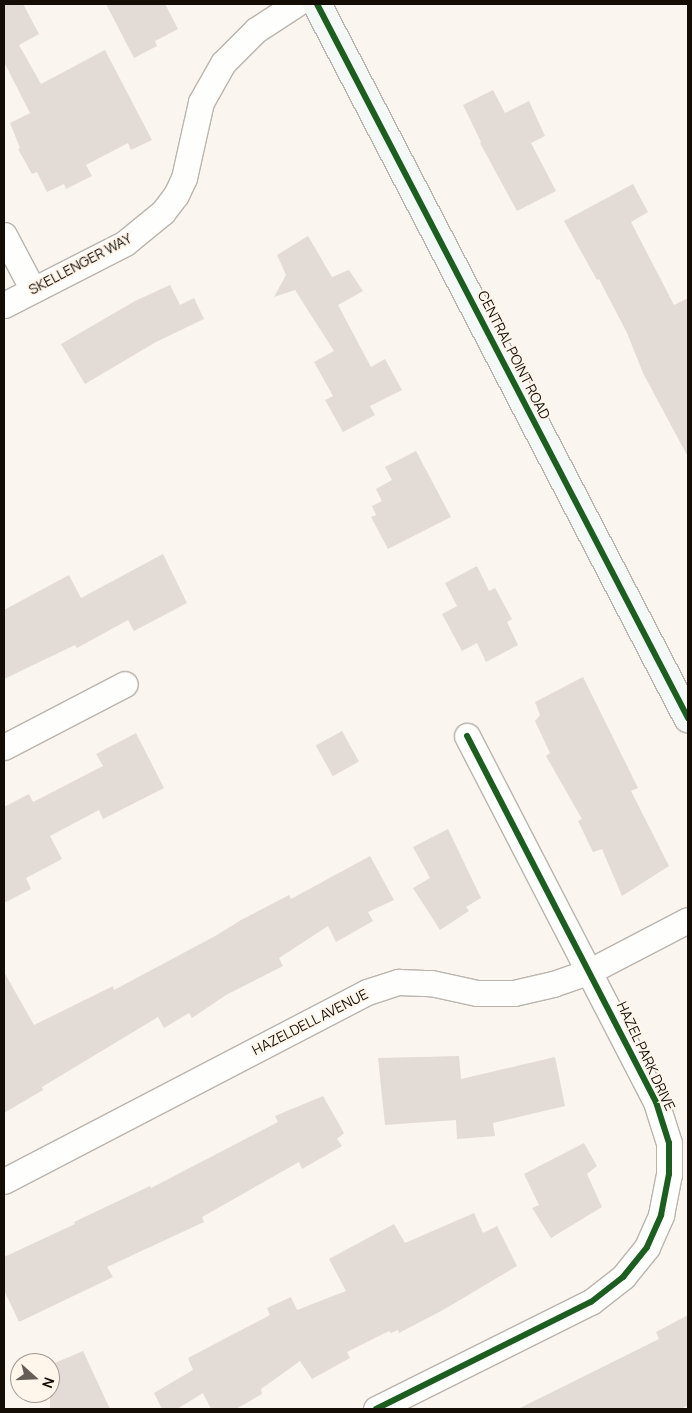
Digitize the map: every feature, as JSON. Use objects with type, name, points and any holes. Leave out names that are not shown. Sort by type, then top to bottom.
[{"type":"street","name":"SKELLENGER WAY","points":[[4,305],[125,243],[163,212],[176,195],[184,178],[201,102],[219,69],[238,46],[256,30],[296,4]]},
{"type":"street","name":"CENTRAL POINT ROAD","points":[[317,4],[688,718]]},
{"type":"street","points":[[4,235],[33,290]]},
{"type":"street","points":[[4,747],[125,684]]},
{"type":"street","name":"HAZEL PARK DRIVE","points":[[376,1409],[591,1302],[624,1277],[647,1247],[661,1215],[669,1174],[669,1143],[656,1102],[467,736]]},
{"type":"street","name":"HAZELDELL AVENUE","points":[[4,1181],[366,992],[398,982],[431,982],[477,993],[514,993],[552,984],[590,971],[688,920]]},
{"type":"building","points":[[4,4],[23,4],[39,34],[19,45],[41,84],[105,50],[152,140],[131,150],[128,143],[86,165],[92,176],[66,189],[64,184],[47,192],[37,172],[32,174],[18,149],[20,148],[10,123],[30,113],[4,62]]},
{"type":"building","points":[[106,4],[165,4],[178,29],[155,41],[157,46],[134,58]]},
{"type":"building","points":[[493,90],[505,113],[529,101],[545,136],[531,143],[556,191],[517,211],[480,143],[463,105]]},
{"type":"building","points":[[633,184],[648,212],[631,222],[674,305],[688,298],[688,457],[643,373],[627,333],[599,279],[597,280],[564,221]]},
{"type":"building","points":[[308,236],[332,277],[349,270],[363,291],[338,305],[371,367],[385,359],[402,390],[370,406],[375,415],[343,432],[325,400],[333,396],[314,362],[334,351],[295,290],[274,297],[286,275],[277,255]]},
{"type":"building","points":[[170,285],[180,305],[194,298],[204,319],[156,342],[85,384],[61,344],[135,301]]},
{"type":"building","points":[[416,451],[451,517],[388,549],[371,517],[376,515],[372,506],[382,501],[376,489],[392,480],[385,467]]},
{"type":"building","points":[[163,554],[187,603],[134,631],[128,620],[77,648],[75,645],[4,679],[4,610],[69,575],[81,598]]},
{"type":"building","points":[[477,566],[489,591],[495,588],[512,619],[507,622],[518,645],[486,662],[477,643],[462,651],[442,614],[457,606],[445,583]]},
{"type":"building","points":[[583,677],[638,788],[631,791],[669,866],[622,896],[602,849],[593,852],[578,821],[582,819],[546,756],[550,753],[535,721],[540,715],[535,702]]},
{"type":"building","points":[[342,731],[359,762],[333,776],[316,746]]},
{"type":"building","points":[[136,733],[164,788],[103,819],[99,810],[50,836],[62,859],[26,878],[31,889],[4,903],[4,807],[29,794],[33,802],[103,766],[96,754]]},
{"type":"building","points":[[448,829],[481,898],[466,907],[469,911],[440,930],[413,888],[430,878],[413,847]]},
{"type":"building","points":[[370,856],[394,900],[368,912],[373,921],[336,942],[328,926],[279,958],[283,966],[226,995],[192,1018],[189,1013],[164,1028],[158,1017],[42,1087],[43,1090],[4,1113],[4,972],[34,1025],[113,986],[114,990],[217,935],[241,920],[289,895],[291,899]]},
{"type":"building","points":[[459,1056],[461,1079],[555,1057],[565,1106],[493,1123],[495,1136],[457,1139],[456,1120],[385,1125],[378,1058]]},
{"type":"building","points":[[323,1096],[344,1133],[337,1139],[342,1146],[302,1169],[299,1162],[202,1217],[204,1222],[107,1267],[113,1277],[19,1322],[4,1290],[4,1257],[150,1186],[151,1188],[278,1122],[275,1116]]},
{"type":"building","points":[[584,1143],[597,1166],[587,1174],[602,1207],[551,1238],[532,1208],[539,1205],[524,1174]]},
{"type":"building","points":[[474,1213],[483,1233],[497,1226],[517,1266],[443,1310],[399,1333],[398,1330],[391,1333],[389,1331],[347,1352],[350,1358],[312,1379],[300,1361],[261,1389],[262,1394],[236,1409],[211,1409],[203,1393],[177,1409],[162,1409],[154,1393],[193,1370],[188,1358],[270,1315],[267,1308],[291,1297],[297,1310],[346,1291],[329,1259],[394,1224],[405,1243]]},
{"type":"building","points":[[688,1315],[688,1405],[681,1409],[518,1409],[659,1339],[656,1332]]},
{"type":"building","points":[[83,1351],[110,1409],[50,1409],[50,1403],[60,1403],[60,1361]]},
{"type":"cycle path","points":[[317,4],[688,718]]},
{"type":"cycle path","points":[[376,1409],[591,1302],[623,1277],[647,1247],[661,1215],[669,1174],[669,1143],[656,1102],[467,736]]}]
